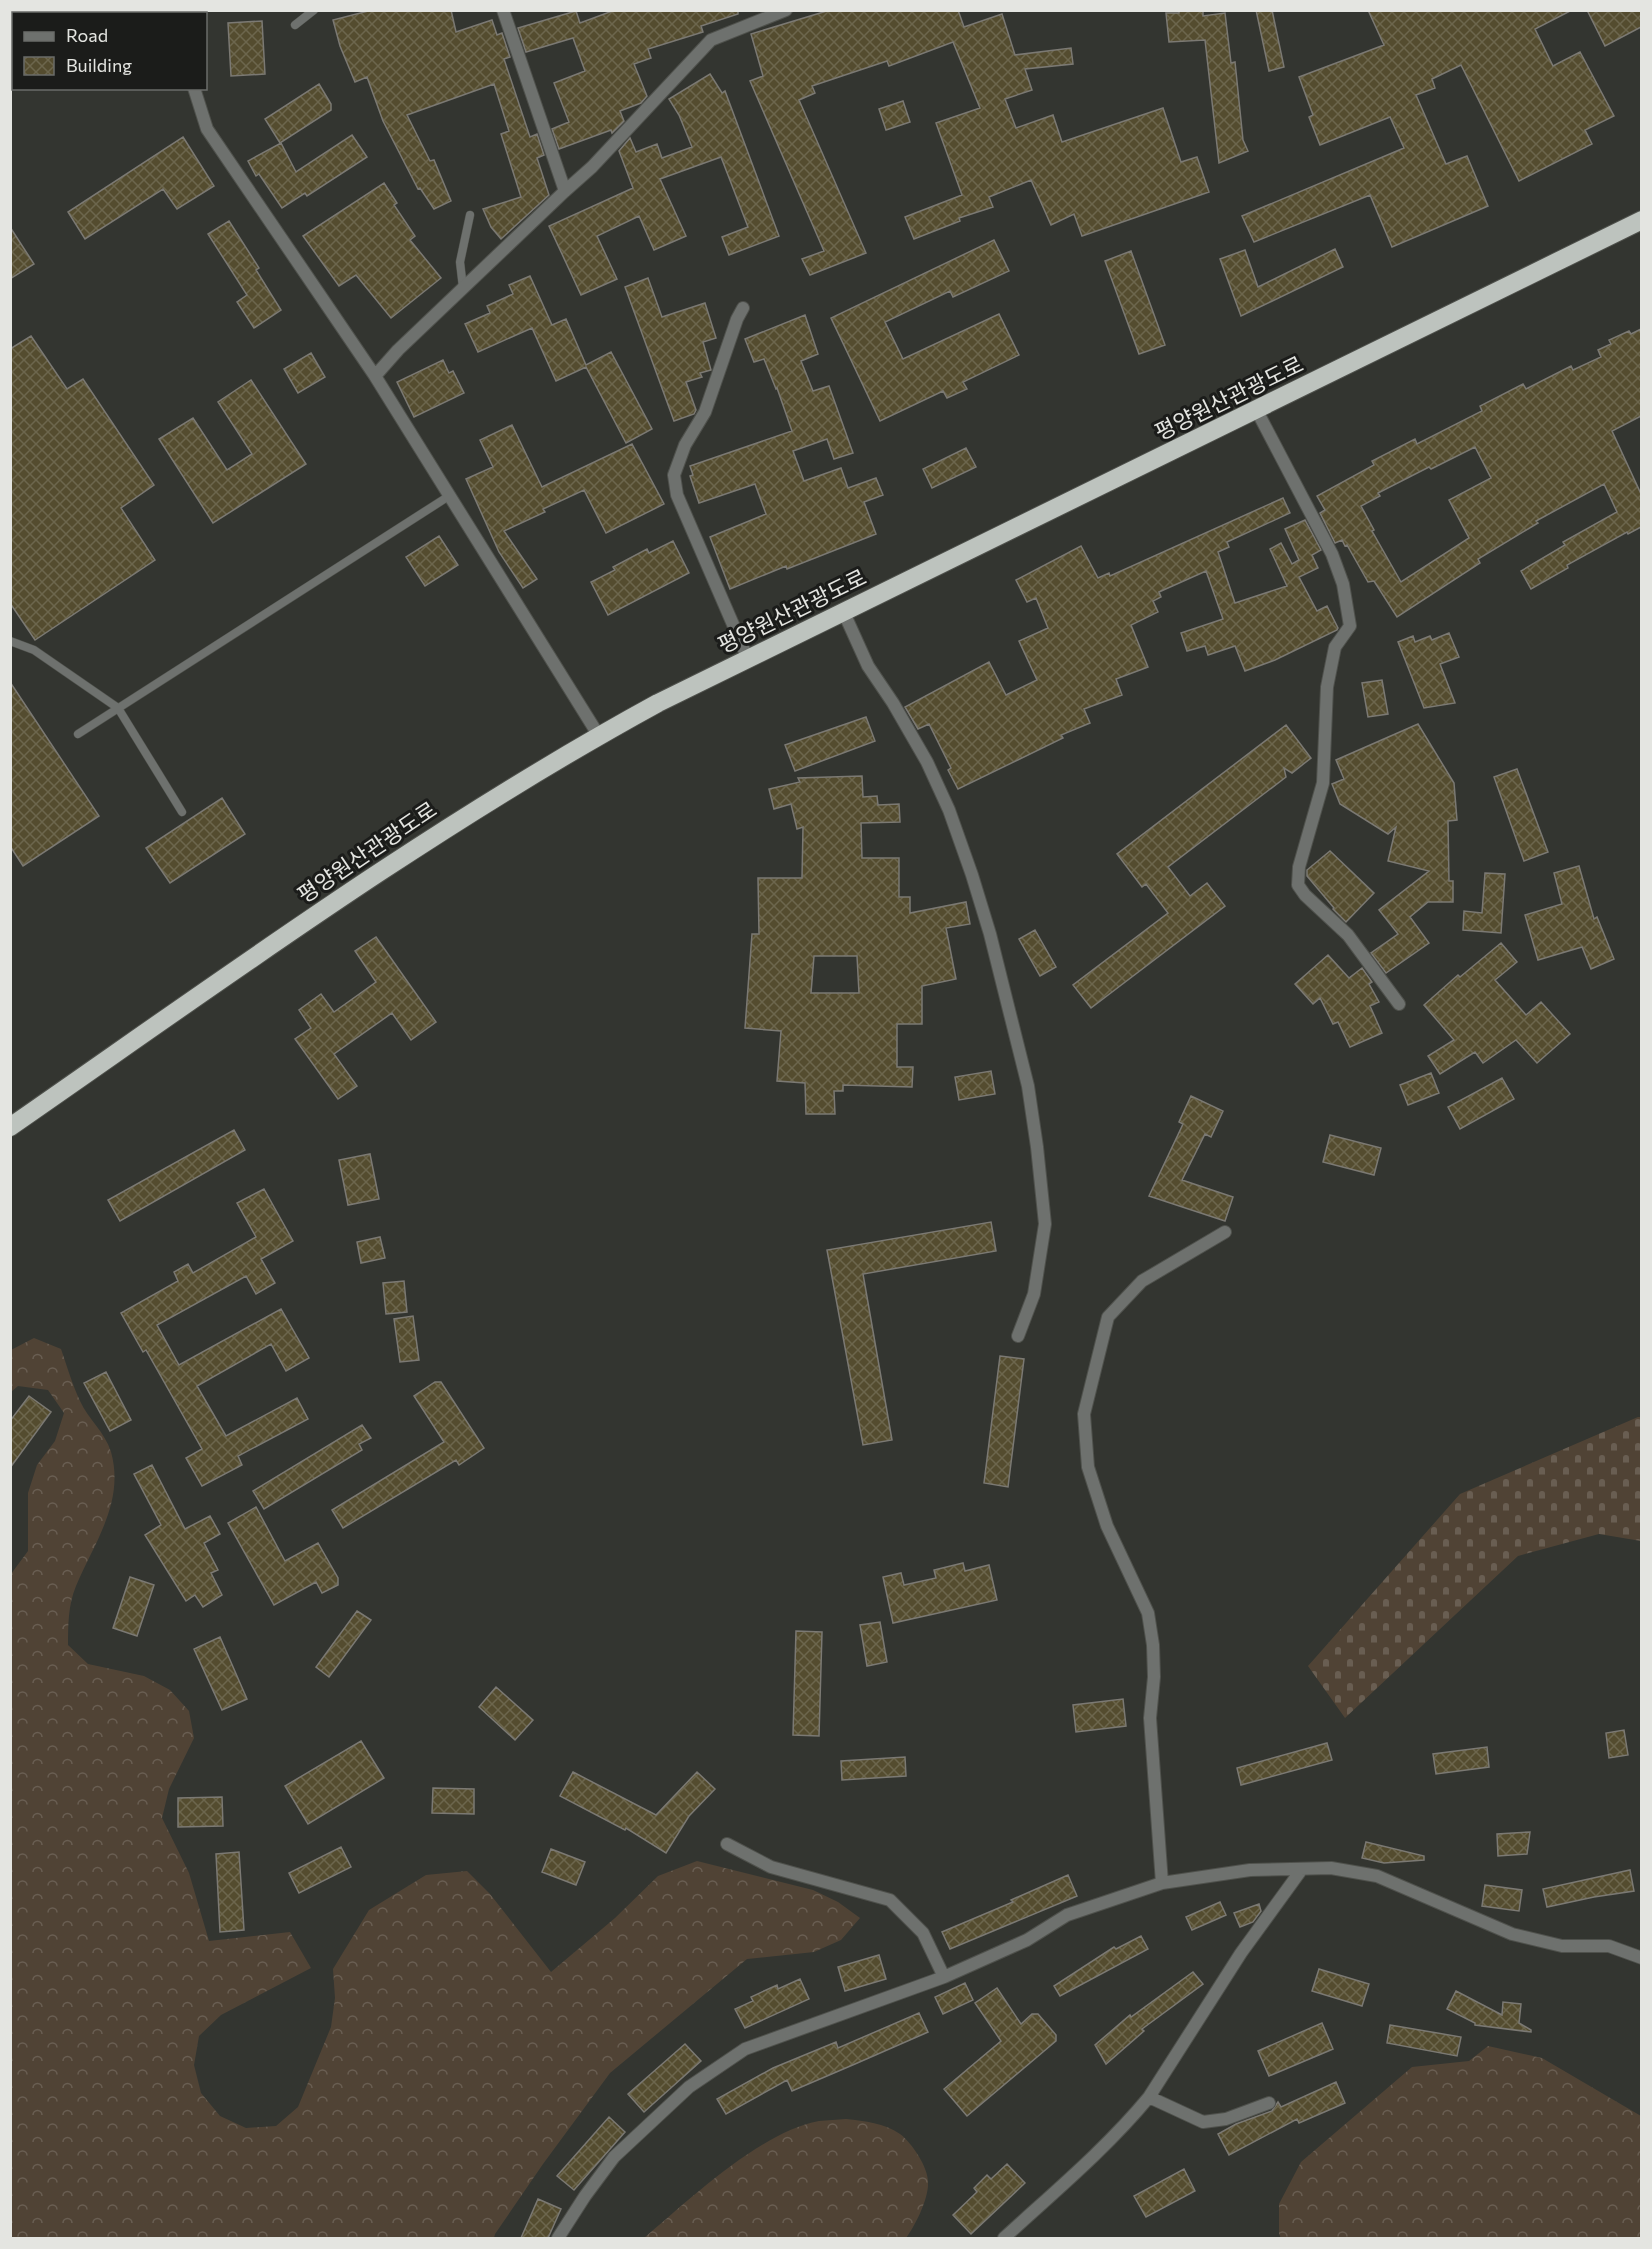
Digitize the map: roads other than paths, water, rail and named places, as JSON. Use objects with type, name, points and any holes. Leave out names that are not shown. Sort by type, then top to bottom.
[{"type":"highway","name":"평양원산관광도로","points":[[10,1127],[321,911],[487,802],[599,736],[748,659],[1257,411],[1641,220]]},
{"type":"street","points":[[503,10],[565,190]]},
{"type":"street","points":[[375,376],[398,350],[592,167],[711,40],[786,10]]},
{"type":"street","points":[[195,90],[207,129],[375,376],[599,736]]},
{"type":"street","points":[[743,308],[705,412],[685,445],[674,475],[677,495],[748,659]]},
{"type":"street","points":[[1257,411],[1332,554],[1342,585],[1350,626],[1335,647],[1327,687],[1323,783],[1299,867],[1298,885],[1348,935],[1399,1004]]},
{"type":"street","points":[[844,613],[868,666],[893,703],[927,762],[949,810],[990,934],[1028,1086],[1045,1224],[1034,1294],[1018,1336]]},
{"type":"street","points":[[1162,1883],[1150,1718],[1154,1677],[1153,1645],[1148,1613],[1107,1526],[1088,1467],[1084,1414],[1108,1317],[1142,1281],[1226,1232]]},
{"type":"street","points":[[726,1844],[771,1866],[890,1900],[923,1933],[944,1977]]},
{"type":"street","points":[[558,2238],[614,2157],[689,2087],[745,2049],[944,1977],[1027,1940],[1067,1915],[1162,1883],[1250,1870],[1332,1868],[1377,1876],[1512,1934],[1562,1947],[1609,1947],[1641,1958]]},
{"type":"street","points":[[1004,2238],[1098,2151],[1149,2097],[1241,1953],[1302,1869]]},
{"type":"street","points":[[1149,2097],[1203,2122],[1226,2119],[1269,2103]]},
{"type":"lane","points":[[295,25],[314,10]]},
{"type":"lane","points":[[463,288],[460,262],[470,215]]},
{"type":"lane","points":[[78,734],[449,496]]},
{"type":"lane","points":[[10,641],[34,650],[118,708],[182,812]]}]
